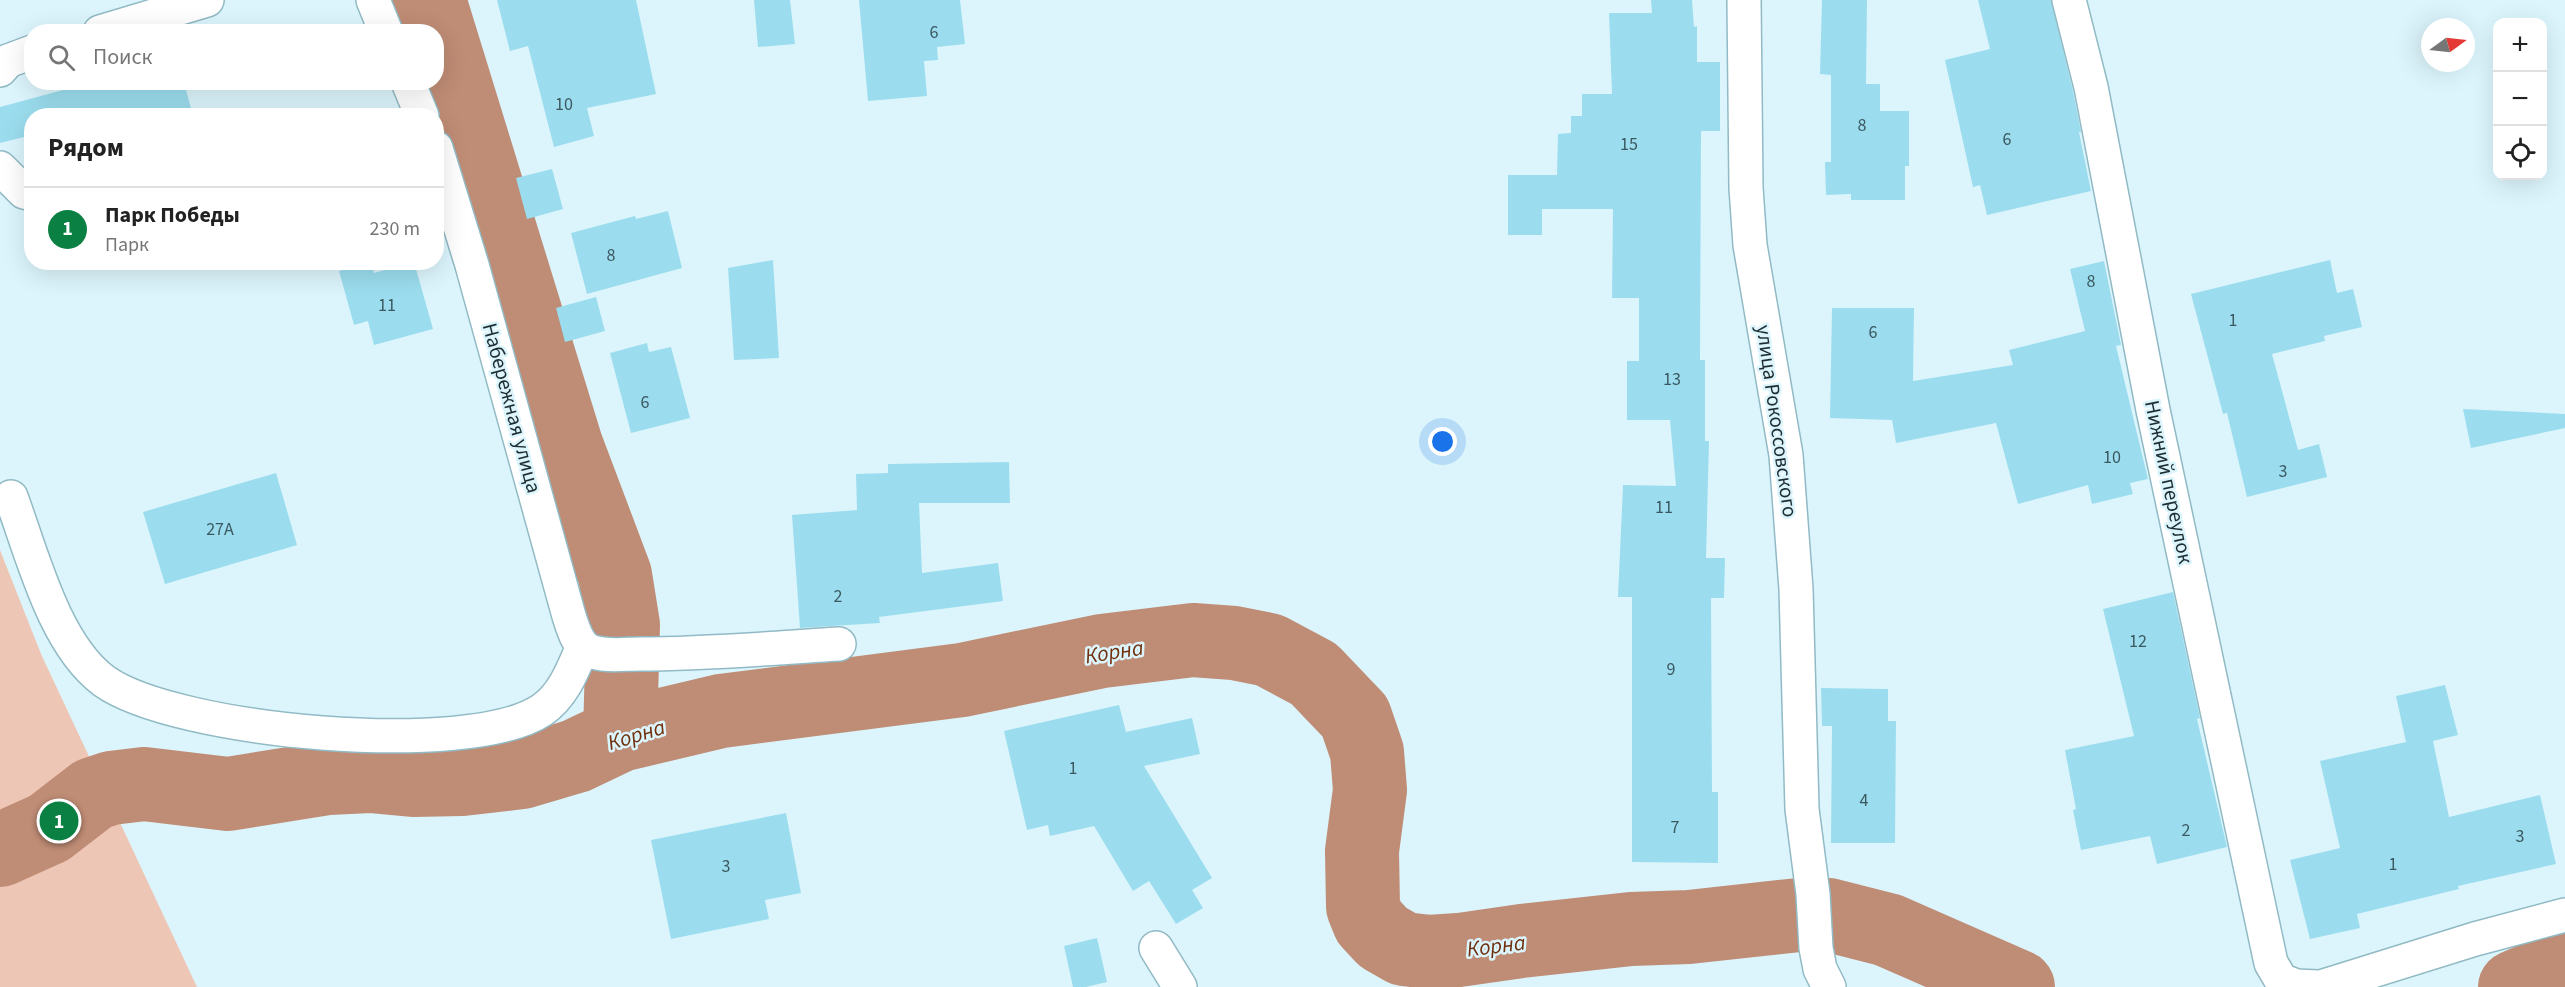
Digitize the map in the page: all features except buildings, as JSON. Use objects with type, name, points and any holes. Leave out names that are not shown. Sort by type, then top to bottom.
[{"type":"street","points":[[127,24],[207,0]]},
{"type":"street","points":[[373,0],[383,24]]},
{"type":"street","name":"улица Рокоссовского","points":[[1744,0],[1746,188],[1750,244],[1786,455],[1796,589],[1802,809],[1816,948],[1820,969],[1829,987]]},
{"type":"street","name":"Нижний переулок","points":[[2068,0],[2093,99],[2153,410],[2271,963],[2281,980],[2296,986],[2320,987]]},
{"type":"street","points":[[0,70],[8,62],[24,55]]},
{"type":"street","points":[[411,90],[419,108]]},
{"type":"street","points":[[0,168],[16,185],[24,190]]},
{"type":"street","name":"Набережная улица","points":[[444,174],[472,265],[569,616],[576,635],[593,650]]},
{"type":"street","points":[[11,497],[56,618],[69,642],[104,680],[151,704],[275,728],[324,734],[373,736],[494,728],[542,710],[560,693],[593,650],[648,654],[839,644]]},
{"type":"street","points":[[2320,987],[2475,939],[2565,915]]},
{"type":"street","points":[[1156,948],[1180,987]]},
{"type":"shaded area","points":[[0,550],[41,654],[197,987],[0,987]]},
{"type":"waterway","points":[[429,0],[436,24]]},
{"type":"waterway","points":[[444,49],[566,445],[615,575],[623,625],[620,735]]},
{"type":"waterway","name":"Корна","points":[[0,850],[49,828],[93,794],[111,788],[144,784],[228,794],[328,778],[370,776],[413,780],[462,779],[522,772],[576,756],[620,735],[721,711],[962,680],[1102,651],[1193,640],[1234,643],[1269,650],[1314,674],[1355,717],[1367,752],[1370,790],[1362,851],[1363,907],[1369,922],[1383,937],[1404,949],[1429,952],[1459,950],[1631,929],[1689,927],[1799,915],[1829,915],[1888,930],[2018,987]]},
{"type":"waterway","name":"Корна","points":[[2515,987],[2565,965]]},
{"type":"place","name":"Парк Победы","points":[[59,821]]}]
